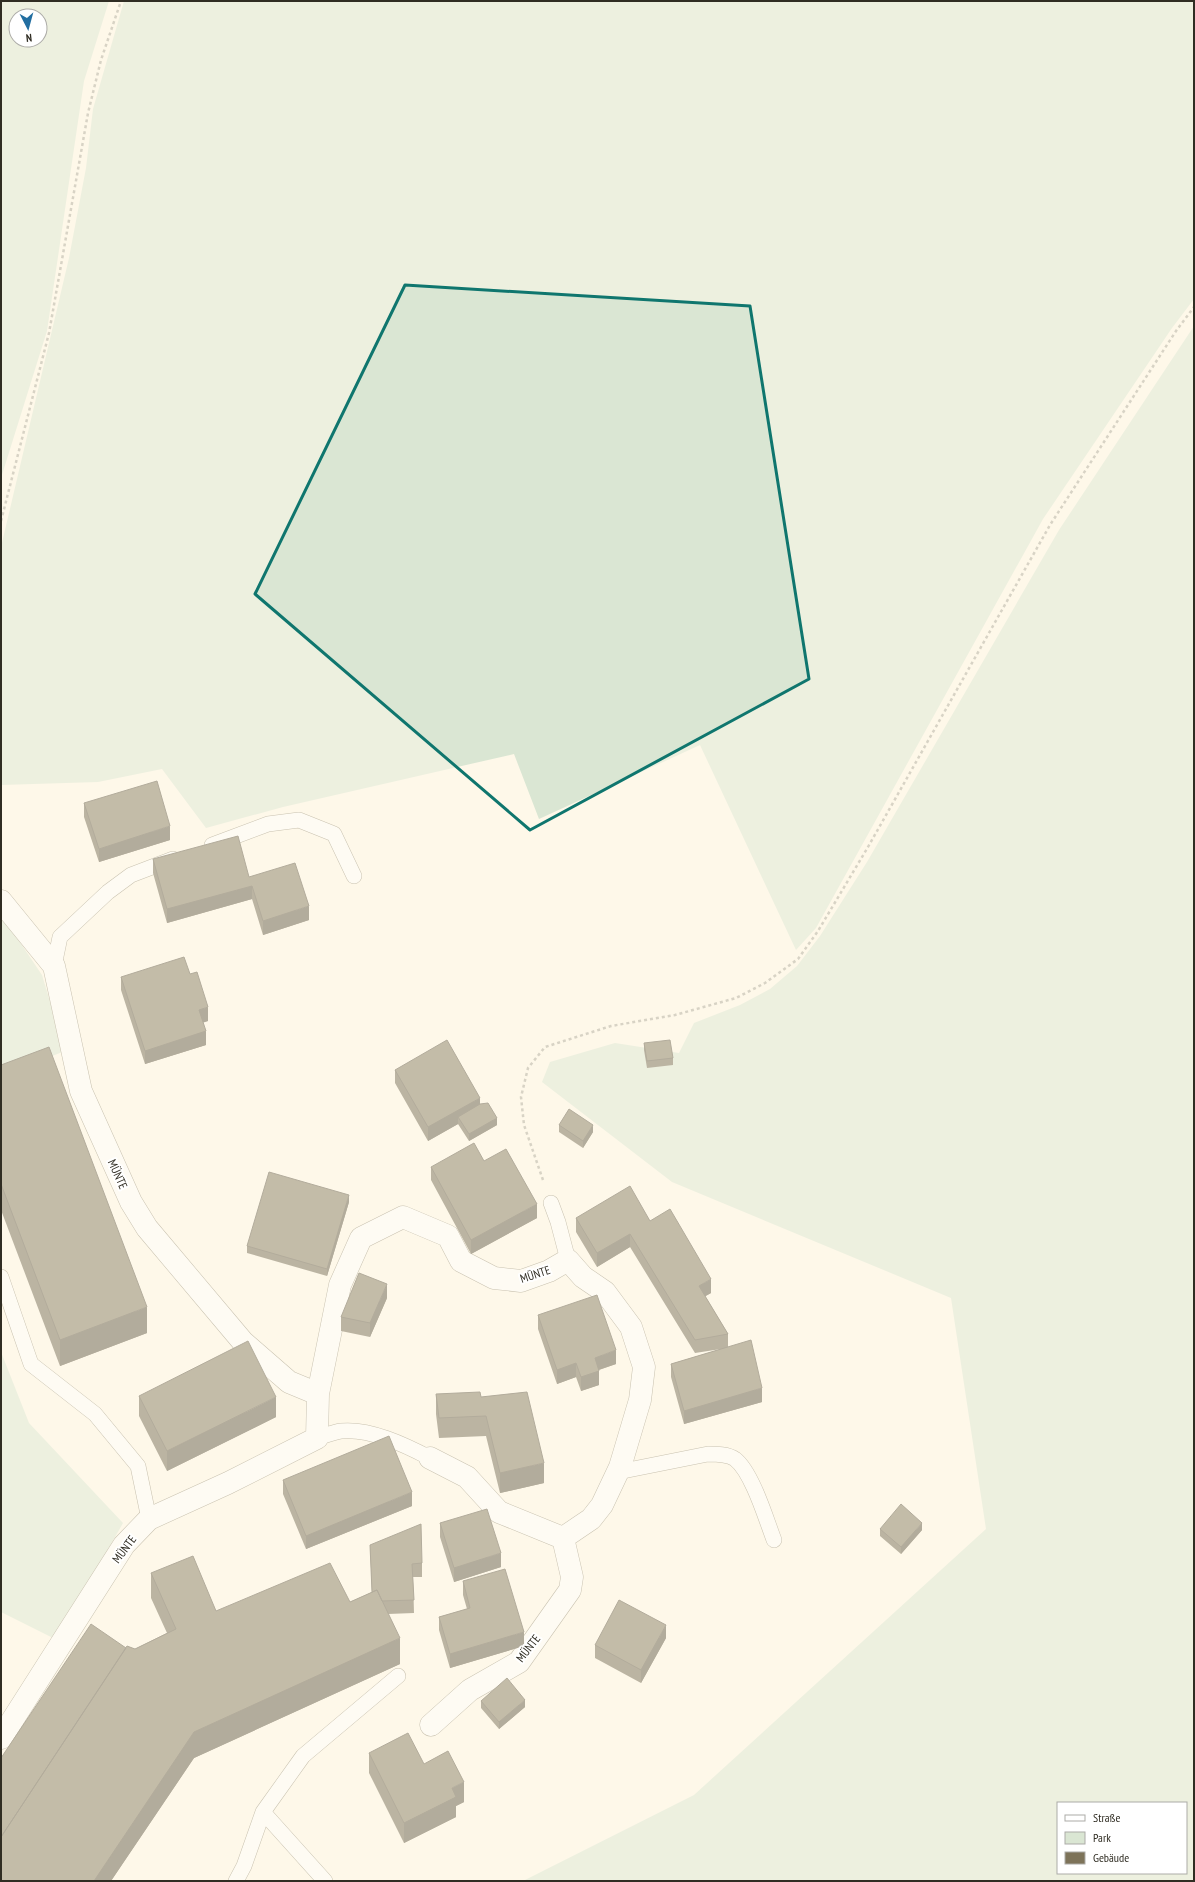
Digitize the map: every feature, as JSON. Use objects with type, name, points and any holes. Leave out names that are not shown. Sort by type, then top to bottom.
[{"type":"street","name":"MÜNTE","points":[[1,901],[54,966],[81,1091],[131,1202],[147,1228],[243,1342],[289,1382],[318,1394]]},
{"type":"street","name":"MÜNTE","points":[[1,1738],[124,1545],[150,1519],[228,1483],[317,1438],[318,1394],[340,1285],[361,1238],[403,1217],[448,1236],[461,1261],[494,1278],[521,1281],[548,1271],[568,1260]]},
{"type":"street","points":[[563,1538],[591,1519],[602,1505],[618,1472],[640,1400],[644,1367],[631,1327],[605,1292],[583,1277],[568,1260]]},
{"type":"street","name":"MÜNTE","points":[[430,1458],[467,1477],[499,1512],[563,1538],[572,1577],[570,1590],[519,1662],[470,1690],[431,1725]]},
{"type":"lane","points":[[54,966],[60,937],[108,892],[131,875],[268,824],[299,820],[334,834],[354,876]]},
{"type":"lane","points":[[552,1203],[568,1260]]},
{"type":"lane","points":[[1,1277],[31,1364],[95,1414],[138,1466],[150,1519]]},
{"type":"lane","name":"MÜNTE","points":[[317,1438],[341,1431],[372,1434],[404,1445],[430,1458]]},
{"type":"lane","points":[[618,1472],[708,1454],[734,1458],[747,1474],[774,1540]]},
{"type":"lane","points":[[236,1881],[244,1866],[263,1812],[303,1756],[398,1676]]},
{"type":"lane","points":[[263,1812],[324,1881]]},
{"type":"path","points":[[1,521],[49,333],[88,112],[101,60],[121,1]]},
{"type":"path","points":[[552,1203],[524,1125],[521,1097],[528,1068],[545,1047],[611,1026],[675,1015],[736,998],[765,983],[798,959],[818,931],[868,847],[1050,525],[1176,331],[1194,307]]},
{"type":"highlighted area","points":[[405,285],[750,306],[809,679],[530,830],[255,594]]},
{"type":"green space","points":[[1,1],[109,1],[84,81],[47,331],[1,478]]},
{"type":"green space","points":[[124,1],[1194,1],[1194,299],[1172,328],[1043,519],[816,928],[796,950],[700,745],[539,819],[514,754],[283,807],[206,828],[162,769],[98,782],[1,785],[1,547],[69,258],[86,168],[93,109]]},
{"type":"green space","points":[[1194,326],[1194,1881],[523,1881],[694,1795],[986,1529],[951,1298],[672,1182],[542,1082],[550,1062],[615,1043],[679,1053],[694,1023],[740,1005],[770,989],[797,966],[820,936],[867,862],[1059,530]]},
{"type":"green space","points":[[1,914],[42,975],[65,1051],[1,1076]]},
{"type":"green space","points":[[1,1352],[29,1423],[123,1523],[57,1640],[1,1612]]},
{"type":"building","points":[[157,781],[170,826],[99,849],[84,803]]},
{"type":"building","points":[[238,836],[249,877],[295,863],[309,906],[263,921],[252,886],[167,909],[153,859]]},
{"type":"building","points":[[184,957],[190,974],[197,972],[208,1007],[199,1010],[206,1031],[145,1051],[121,977]]},
{"type":"building","points":[[447,1040],[480,1098],[428,1127],[395,1070]]},
{"type":"building","points":[[670,1040],[673,1058],[647,1061],[644,1043]]},
{"type":"building","points":[[49,1047],[147,1307],[60,1340],[1,1184],[1,1065]]},
{"type":"building","points":[[488,1103],[497,1118],[469,1134],[458,1117],[480,1104]]},
{"type":"building","points":[[569,1109],[593,1125],[583,1141],[559,1125]]},
{"type":"building","points":[[474,1143],[484,1161],[506,1149],[537,1204],[471,1240],[431,1167]]},
{"type":"building","points":[[269,1172],[349,1195],[327,1269],[247,1246]]},
{"type":"building","points":[[630,1186],[650,1221],[670,1209],[711,1279],[699,1286],[728,1334],[695,1340],[630,1234],[597,1253],[576,1218]]},
{"type":"building","points":[[359,1273],[387,1284],[370,1323],[341,1317]]},
{"type":"building","points":[[597,1295],[616,1350],[595,1358],[599,1371],[581,1377],[576,1363],[557,1370],[538,1315]]},
{"type":"building","points":[[751,1340],[762,1388],[684,1411],[671,1364]]},
{"type":"building","points":[[248,1341],[276,1397],[167,1451],[139,1396]]},
{"type":"building","points":[[480,1392],[481,1397],[527,1392],[544,1463],[500,1473],[486,1416],[439,1418],[436,1394]]},
{"type":"building","points":[[389,1436],[412,1492],[306,1536],[283,1480]]},
{"type":"building","points":[[901,1504],[922,1523],[901,1547],[880,1529]]},
{"type":"building","points":[[487,1509],[501,1553],[454,1568],[440,1523]]},
{"type":"building","points":[[421,1524],[422,1563],[412,1564],[414,1600],[382,1601],[377,1590],[372,1592],[370,1545]]},
{"type":"building","points":[[193,1556],[216,1611],[330,1563],[350,1602],[377,1590],[400,1638],[194,1732],[94,1881],[2,1881],[1,1837],[127,1646],[135,1649],[176,1629],[151,1573]]},
{"type":"building","points":[[505,1569],[524,1632],[450,1654],[439,1617],[470,1608],[463,1581]]},
{"type":"building","points":[[619,1600],[666,1625],[641,1670],[595,1645]]},
{"type":"building","points":[[91,1624],[126,1648],[1,1837],[1,1758]]},
{"type":"building","points":[[507,1678],[525,1700],[499,1722],[481,1701]]},
{"type":"building","points":[[408,1733],[424,1764],[448,1751],[464,1782],[452,1788],[456,1797],[404,1823],[369,1753]]}]
